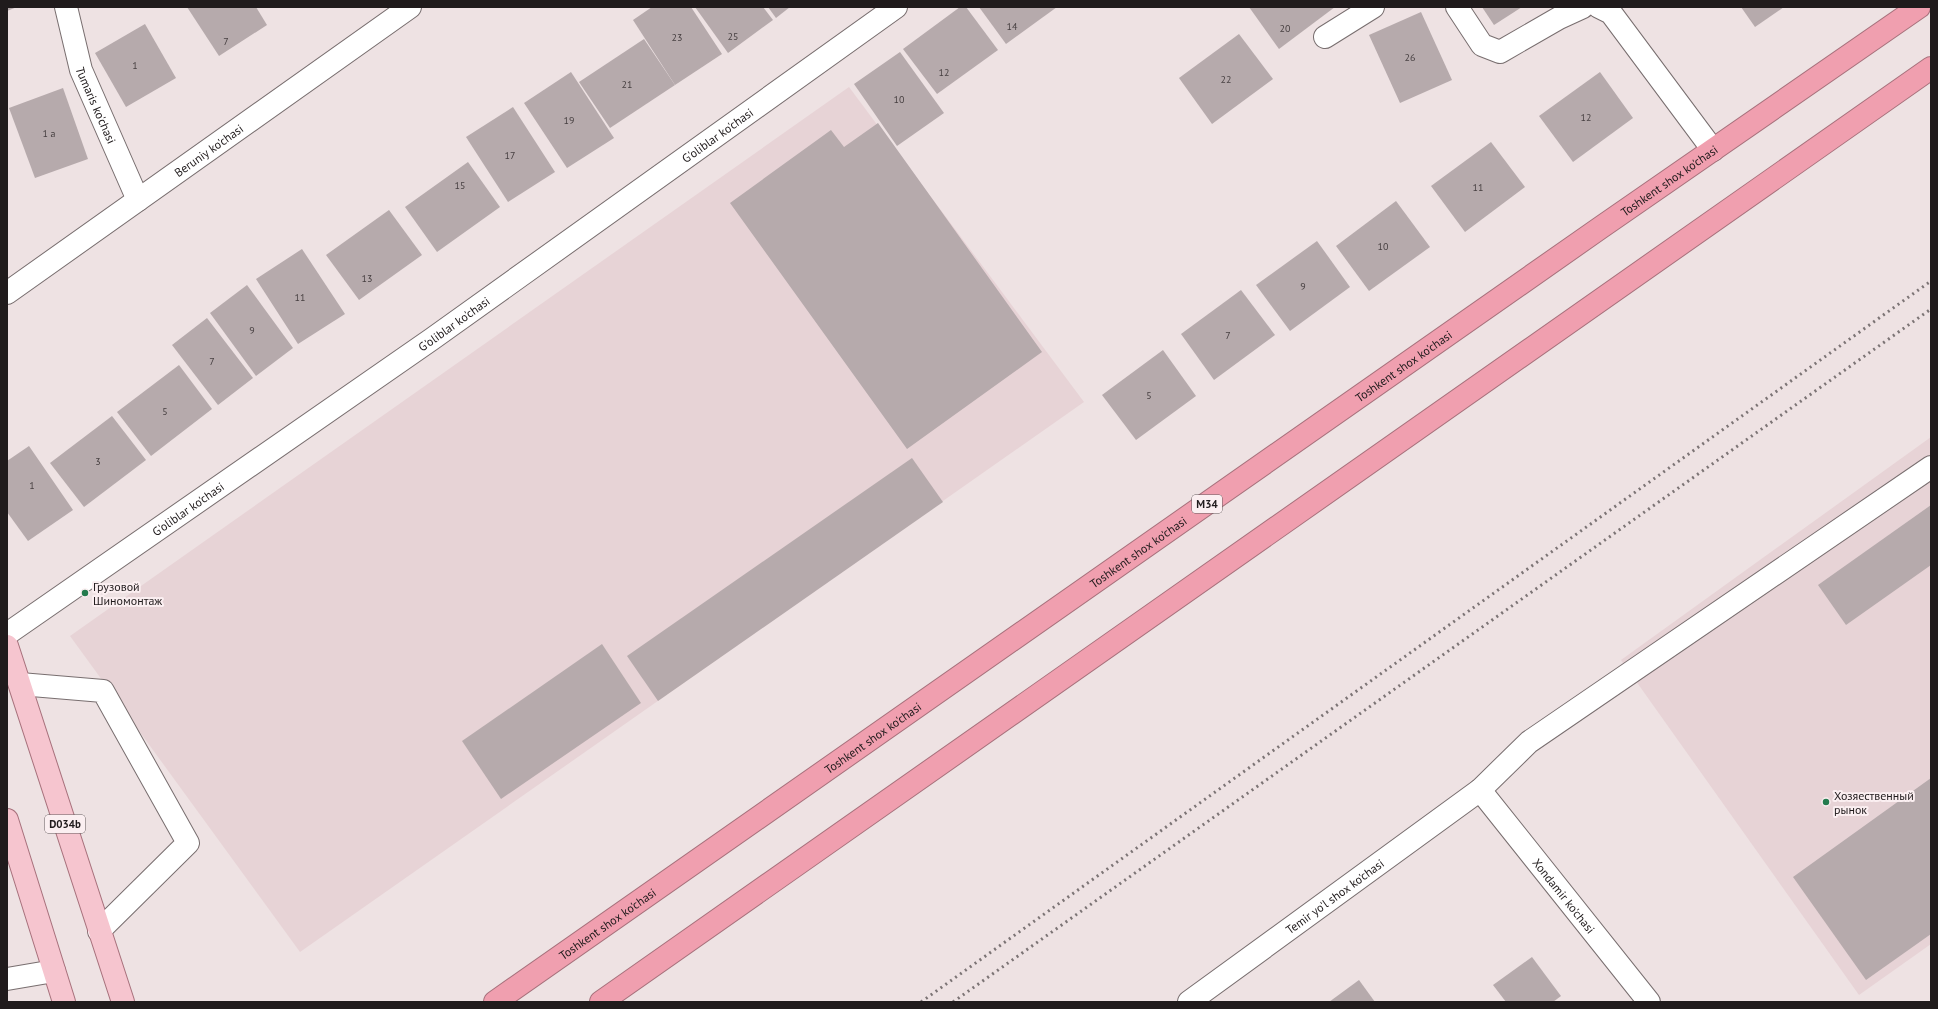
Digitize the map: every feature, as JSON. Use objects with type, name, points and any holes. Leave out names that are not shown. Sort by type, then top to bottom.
[{"type":"highway","name":"Toshkent shox ko'chasi","points":[[495,1002],[1713,150],[1920,7]]},
{"type":"highway","points":[[601,1002],[1931,68]]},
{"type":"main road","name":"D034b","points":[[7,646],[123,1002]]},
{"type":"main road","points":[[7,820],[64,1002]]},
{"type":"street","name":"Tumaris ko'chasi","points":[[66,7],[82,70],[138,200]]},
{"type":"street","name":"Beruniy ko'chasi","points":[[7,293],[410,7]]},
{"type":"street","name":"G'oliblar ko'chasi","points":[[7,634],[425,343],[896,7]]},
{"type":"street","points":[[1325,38],[1373,7]]},
{"type":"street","points":[[1457,7],[1482,45],[1500,52],[1559,18],[1583,7]]},
{"type":"street","points":[[1599,7],[1611,13],[1713,150]]},
{"type":"street","name":"Temir yo'l shox ko'chasi","points":[[1189,1002],[1480,790],[1529,742],[1931,467]]},
{"type":"street","points":[[20,684],[103,691],[188,843],[99,931]]},
{"type":"street","name":"Xondamir ko'chasi","points":[[1480,790],[1648,1002]]},
{"type":"street","points":[[7,979],[54,971]]},
{"type":"shaded area","points":[[849,87],[1084,402],[300,952],[70,636]]},
{"type":"shaded area","name":"Хозяественный рынок","points":[[1931,437],[1931,944],[1859,995],[1621,660]]},
{"type":"building","points":[[7,7],[17,7],[7,11]]},
{"type":"building","points":[[187,7],[256,7],[267,25],[219,56]]},
{"type":"building","points":[[652,7],[691,7],[722,54],[675,85],[633,20]]},
{"type":"building","points":[[695,7],[763,7],[773,20],[728,53]]},
{"type":"building","points":[[768,7],[790,7],[776,18]]},
{"type":"building","points":[[960,7],[966,7],[998,50],[937,94],[903,49]]},
{"type":"building","points":[[979,7],[1057,7],[1006,44]]},
{"type":"building","points":[[1249,7],[1335,7],[1279,49]]},
{"type":"building","points":[[1482,7],[1522,7],[1494,25]]},
{"type":"building","points":[[1741,7],[1784,7],[1755,27]]},
{"type":"building","points":[[1421,12],[1452,80],[1400,103],[1369,35]]},
{"type":"building","points":[[145,24],[176,78],[126,107],[95,53]]},
{"type":"building","points":[[1239,34],[1273,79],[1212,124],[1179,78]]},
{"type":"building","points":[[644,39],[675,85],[610,128],[579,82]]},
{"type":"building","points":[[900,52],[944,113],[897,146],[854,84]]},
{"type":"building","points":[[571,72],[614,138],[567,168],[524,103]]},
{"type":"building","points":[[1600,72],[1633,118],[1573,162],[1539,116]]},
{"type":"building","points":[[63,88],[88,159],[35,178],[9,108]]},
{"type":"building","points":[[513,107],[555,172],[508,202],[466,137]]},
{"type":"building","points":[[878,123],[1042,352],[907,449],[730,203],[831,130],[844,147]]},
{"type":"building","points":[[1491,142],[1525,187],[1465,232],[1431,186]]},
{"type":"building","points":[[468,162],[500,207],[437,252],[405,207]]},
{"type":"building","points":[[1396,201],[1430,247],[1369,291],[1336,246]]},
{"type":"building","points":[[389,210],[422,255],[359,300],[326,255]]},
{"type":"building","points":[[1317,241],[1350,287],[1290,331],[1256,285]]},
{"type":"building","points":[[302,249],[345,314],[298,344],[256,279]]},
{"type":"building","points":[[247,285],[293,348],[256,376],[210,313]]},
{"type":"building","points":[[1241,290],[1275,335],[1214,380],[1181,334]]},
{"type":"building","points":[[207,318],[253,378],[218,405],[172,345]]},
{"type":"building","points":[[1163,350],[1196,396],[1136,440],[1102,395]]},
{"type":"building","points":[[179,365],[212,409],[151,456],[117,412]]},
{"type":"building","points":[[112,416],[146,460],[84,507],[50,463]]},
{"type":"building","points":[[29,446],[73,510],[28,541],[7,512],[7,461]]},
{"type":"building","points":[[912,458],[943,502],[658,701],[627,656]]},
{"type":"building","points":[[1931,505],[1931,565],[1846,625],[1818,585]]},
{"type":"building","points":[[602,644],[641,703],[501,799],[462,741]]},
{"type":"building","points":[[1931,778],[1931,934],[1866,980],[1793,877]]},
{"type":"building","points":[[1532,957],[1561,996],[1553,1002],[1506,1002],[1493,985]]},
{"type":"building","points":[[1359,980],[1375,1002],[1329,1002]]},
{"type":"railway","points":[[921,1002],[1931,281]]},
{"type":"railway","points":[[953,1002],[1931,309]]},
{"type":"place","name":"Грузовой Шиномонтаж","points":[[85,593]]},
{"type":"place","name":"Хозяественный рынок","points":[[1826,802]]}]
